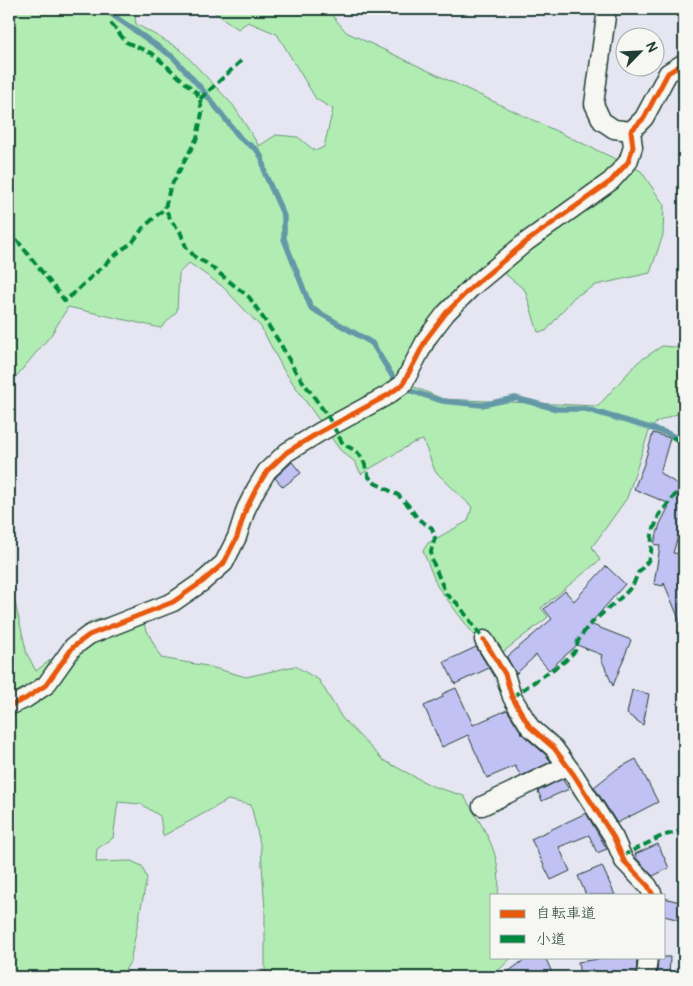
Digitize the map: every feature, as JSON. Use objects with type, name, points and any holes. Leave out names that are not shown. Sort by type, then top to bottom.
[{"type":"street","points":[[607,9],[594,104],[602,121],[614,129],[632,131]]},
{"type":"street","points":[[9,706],[25,699],[46,685],[73,647],[89,635],[147,614],[172,602],[202,582],[224,563],[237,537],[246,509],[267,471],[287,452],[388,395],[403,384],[427,338],[446,312],[472,286],[526,242],[611,181],[628,162],[633,147],[632,131],[644,118],[668,73],[684,63]]},
{"type":"street","points":[[484,640],[505,674],[512,697],[530,727],[554,748],[574,775],[614,838],[624,861],[648,886],[652,894]]},
{"type":"street","points":[[482,806],[566,766]]},
{"type":"street","points":[[646,977],[648,958]]},
{"type":"green space","points":[[9,9],[134,9],[136,24],[180,49],[233,105],[259,146],[276,135],[298,137],[315,151],[324,147],[333,109],[316,99],[277,34],[248,22],[238,29],[210,9],[327,9],[346,32],[641,171],[664,205],[663,235],[650,273],[596,285],[574,297],[546,331],[538,332],[525,290],[504,273],[464,306],[439,338],[412,386],[443,399],[598,406],[638,362],[662,346],[684,348],[684,411],[657,422],[649,431],[627,498],[592,547],[600,560],[541,608],[548,617],[503,652],[488,633],[477,639],[437,586],[423,551],[428,543],[468,521],[472,507],[435,471],[423,440],[413,443],[361,474],[355,462],[340,450],[283,369],[261,327],[222,286],[189,263],[179,273],[177,311],[161,328],[68,307],[51,335],[9,385]]},
{"type":"green space","points":[[9,577],[27,654],[36,671],[53,658],[66,643],[90,622],[136,609],[161,658],[207,666],[246,677],[295,666],[319,680],[342,718],[383,760],[432,786],[464,796],[485,831],[495,854],[498,867],[498,894],[490,894],[490,958],[511,958],[492,977],[265,977],[265,912],[261,848],[251,805],[228,800],[163,836],[160,816],[141,804],[118,802],[113,838],[97,849],[96,862],[131,861],[142,866],[147,878],[130,962],[121,977],[9,977]]},
{"type":"building","points":[[653,433],[670,438],[660,473],[679,485],[684,473],[684,516],[673,553],[682,554],[679,577],[684,589],[684,631],[664,583],[663,586],[654,584],[660,546],[654,544],[660,524],[670,504],[634,489]]},
{"type":"building","points":[[292,462],[301,473],[283,487],[275,478]]},
{"type":"building","points":[[606,566],[625,584],[590,624],[631,640],[613,686],[601,658],[602,655],[577,645],[549,670],[536,655],[516,674],[507,657],[552,619],[544,609],[565,591],[574,601]]},
{"type":"building","points":[[476,647],[489,668],[455,684],[444,662]]},
{"type":"building","points":[[456,688],[473,725],[507,710],[523,735],[546,755],[551,762],[521,776],[515,766],[487,778],[468,735],[442,747],[424,706],[443,697],[442,694]]},
{"type":"building","points":[[632,690],[649,694],[643,725],[627,714]]},
{"type":"building","points":[[636,759],[658,802],[617,823],[594,787],[617,769]]},
{"type":"building","points":[[562,779],[569,789],[542,801],[538,791]]},
{"type":"building","points":[[586,813],[607,849],[597,853],[589,835],[559,847],[570,871],[551,880],[531,839]]},
{"type":"building","points":[[658,844],[669,868],[653,876],[637,859],[635,854]]},
{"type":"building","points":[[602,866],[615,894],[586,894],[578,876]]},
{"type":"building","points":[[666,898],[684,903],[684,921],[666,916]]},
{"type":"building","points":[[670,957],[669,975],[657,977],[658,958]]},
{"type":"building","points":[[527,958],[545,958],[554,977],[501,977]]},
{"type":"building","points":[[607,958],[637,958],[636,977],[580,977],[578,962]]},
{"type":"waterway","points":[[104,9],[173,57],[201,88],[241,139],[257,150],[262,158],[265,174],[284,216],[284,239],[311,308],[372,343],[396,382]]},
{"type":"waterway","points":[[411,391],[442,401],[482,405],[515,398],[557,409],[586,409],[667,433],[684,442]]},
{"type":"marked path","points":[[111,23],[126,42],[153,54],[197,93],[200,99],[202,113],[197,138],[170,188],[165,208],[172,222],[180,231],[186,247],[196,258],[206,263],[249,297],[280,343],[294,369],[327,415],[343,444],[356,451],[363,459],[369,477],[375,483],[398,495],[418,519],[432,528],[435,538],[431,551],[432,560],[446,594],[457,603],[484,640]]},
{"type":"marked path","points":[[200,99],[241,61]]},
{"type":"marked path","points":[[9,230],[65,301],[121,250],[132,243],[143,228],[165,208]]},
{"type":"marked path","points":[[672,437],[682,443],[684,447]]},
{"type":"marked path","points":[[512,697],[565,661],[575,651],[578,641],[588,626],[633,585],[638,573],[648,561],[651,553],[652,534],[659,515],[684,484]]},
{"type":"marked path","points":[[622,856],[662,836],[684,830]]},
{"type":"cycle path","points":[[9,706],[25,699],[46,685],[73,647],[89,635],[173,602],[202,582],[224,563],[237,537],[246,509],[267,471],[287,452],[388,395],[403,384],[427,338],[446,313],[472,287],[526,242],[611,181],[628,162],[633,147],[631,131],[644,118],[668,73],[684,63]]},
{"type":"cycle path","points":[[484,640],[505,674],[512,697],[530,727],[554,748],[574,775],[614,838],[624,861],[648,886],[652,894]]}]
